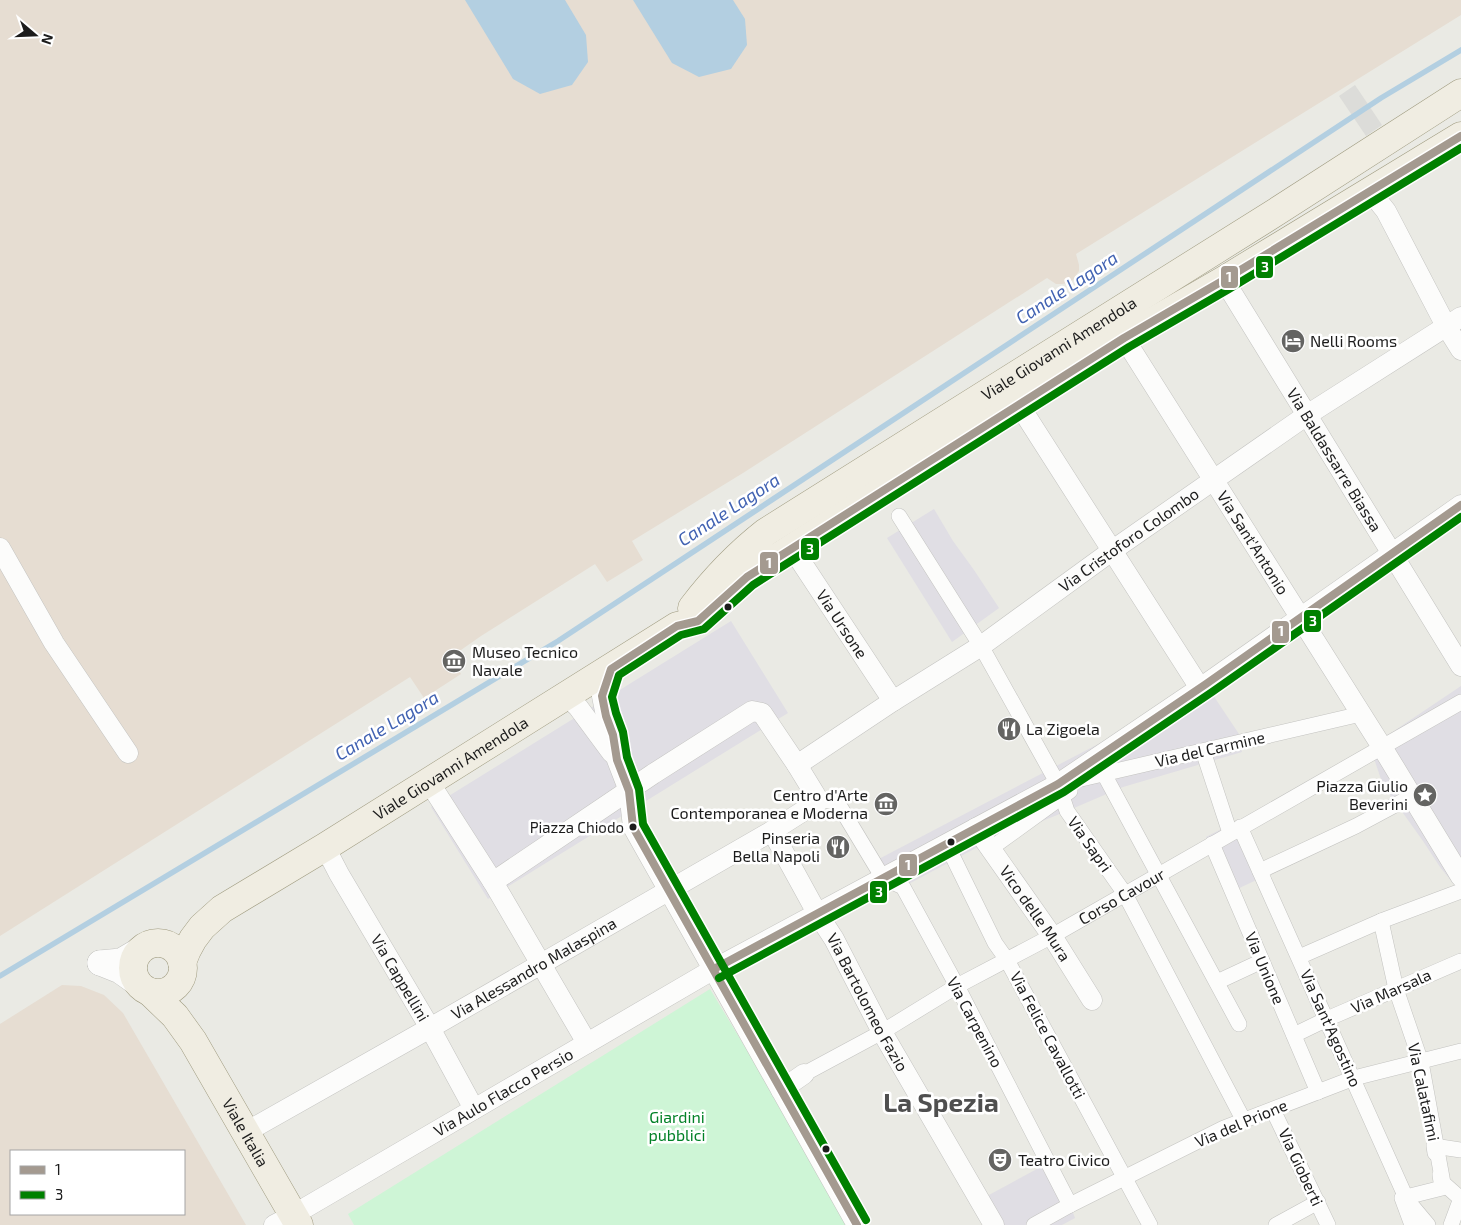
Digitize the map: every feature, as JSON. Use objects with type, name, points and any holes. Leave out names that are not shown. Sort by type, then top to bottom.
[{"type":"main road","name":"Viale Giovanni Amendola","points":[[677,626],[723,570],[744,549],[766,532],[1460,96]]},
{"type":"main road","name":"Viale Giovanni Amendola","points":[[147,947],[188,924],[222,909],[325,847],[677,626],[698,620],[747,577],[792,548],[1124,338],[1224,280],[1461,136]]},
{"type":"main road","name":"Viale Giovanni Amendola","points":[[181,972],[187,950],[193,939],[202,927],[222,909]]},
{"type":"main road","points":[[164,943],[176,950],[181,972],[174,987],[167,992],[159,994],[144,988],[133,975],[132,967],[134,959],[147,947],[164,943]]},
{"type":"main road","name":"Viale Italia","points":[[181,972],[181,1000],[184,1016],[193,1041]]},
{"type":"main road","name":"Viale Italia","points":[[144,988],[174,1016],[193,1041],[246,1132],[289,1222]]},
{"type":"street","points":[[1370,192],[1386,211],[1454,322],[1461,350]]},
{"type":"street","name":"Via Baldassarre Biassa","points":[[1224,280],[1461,666]]},
{"type":"street","name":"Via Cristoforo Colombo","points":[[797,765],[893,701],[981,646],[1113,550],[1307,415],[1454,322]]},
{"type":"street","name":"Via Sant'Antonio","points":[[1124,338],[1382,746],[1461,876]]},
{"type":"street","points":[[1019,405],[1200,688]]},
{"type":"street","name":"Via Aulo Flacco Persio","points":[[289,1222],[474,1109],[714,969],[976,828],[1060,791],[1200,688],[1461,505]]},
{"type":"street","name":"Via Sapri","points":[[899,516],[981,646],[1060,791],[1067,811],[1126,894],[1244,1121]]},
{"type":"street","points":[[0,548],[54,643],[128,753]]},
{"type":"street","name":"Via Ursone","points":[[792,548],[893,701]]},
{"type":"street","points":[[611,669],[602,696],[618,760],[629,790],[633,828],[858,1225]]},
{"type":"street","points":[[566,696],[578,707],[618,760]]},
{"type":"street","name":"Corso Cavour","points":[[781,1090],[804,1074],[882,1032],[957,986],[1052,936],[1461,702]]},
{"type":"street","points":[[492,882],[629,790],[752,712],[762,714],[819,801],[836,800],[883,878]]},
{"type":"street","name":"Via del Carmine","points":[[1060,791],[1087,778],[1361,714]]},
{"type":"street","name":"Via Sant'Agostino","points":[[1202,751],[1235,830],[1260,871],[1300,957],[1406,1197],[1428,1225]]},
{"type":"street","points":[[1104,774],[1239,1024]]},
{"type":"street","points":[[429,782],[492,882],[587,1043]]},
{"type":"street","points":[[990,848],[1060,791]]},
{"type":"street","points":[[1260,871],[1356,826],[1412,796]]},
{"type":"street","name":"Via Alessandro Malaspina","points":[[246,1132],[772,831],[819,801]]},
{"type":"street","name":"Vico delle Mura","points":[[976,828],[1052,936],[1092,1000]]},
{"type":"street","name":"Via Bartolomeo Fazio","points":[[772,831],[817,913],[834,939],[882,1032],[994,1225]]},
{"type":"street","name":"Via Unione","points":[[1212,844],[1318,1092]]},
{"type":"street","name":"Via Felice Cavallotti","points":[[947,845],[995,943],[1007,960],[1150,1225]]},
{"type":"street","name":"Via Cappellini","points":[[325,847],[430,1028],[474,1109]]},
{"type":"street","name":"Via Carpenino","points":[[883,878],[903,887],[957,986],[1070,1205]]},
{"type":"street","points":[[1300,957],[1380,922],[1461,891]]},
{"type":"street","name":"Via Calatafimi","points":[[1380,922],[1396,989],[1421,1062],[1442,1183],[1461,1198]]},
{"type":"street","points":[[1217,982],[1262,961]]},
{"type":"street","name":"Via Marsala","points":[[1294,1035],[1461,961]]},
{"type":"street","name":"Via del Prione","points":[[1034,1225],[1224,1128],[1354,1078],[1461,1051]]},
{"type":"street","name":"Via Gioberti","points":[[1273,1110],[1328,1225]]},
{"type":"street","points":[[1412,1225],[1402,1198],[1442,1188],[1434,1146],[1461,1150]]},
{"type":"street","points":[[1450,1225],[1461,1198]]},
{"type":"street","points":[[1276,1225],[1318,1202]]},
{"type":"shaded area","points":[[0,0],[1461,0],[1461,15],[1076,254],[1079,271],[1073,280],[1068,283],[1056,284],[1047,278],[743,473],[632,541],[643,560],[607,582],[595,564],[451,657],[461,674],[424,698],[410,677],[0,936]]},
{"type":"shaded area","points":[[934,509],[953,541],[999,608],[952,642],[887,538]]},
{"type":"shaded area","points":[[731,621],[788,713],[488,899],[431,807]]},
{"type":"shaded area","points":[[1201,677],[1239,734],[1242,752],[1123,787],[976,848],[903,887],[873,862],[1102,742]]},
{"type":"shaded area","name":"Piazza Giulio Beverini","points":[[1461,686],[1461,893],[1440,867],[1383,785],[1369,744],[1391,733]]},
{"type":"shaded area","points":[[1241,819],[1267,875],[1231,892],[1206,837]]},
{"type":"shaded area","points":[[62,985],[81,986],[104,995],[123,1013],[246,1225],[0,1225],[0,1024]]},
{"type":"shaded area","points":[[1048,1163],[1075,1218],[1062,1225],[988,1225],[976,1202]]},
{"type":"green space","name":"Giardini pubblici","points":[[710,989],[780,1105],[847,1225],[354,1225],[348,1214]]},
{"type":"water","points":[[465,0],[565,0],[586,35],[588,62],[572,85],[540,94],[513,79]]},
{"type":"water","points":[[633,0],[733,0],[745,19],[747,45],[731,69],[699,77],[672,63]]},
{"type":"pier","points":[[1355,85],[1382,125],[1366,136],[1339,96]]},
{"type":"waterway","name":"Canale Lagora","points":[[0,976],[558,641],[1381,98],[1461,50]]},
{"type":"transit line","name":"1","points":[[857,1225],[633,827],[629,791],[617,760],[613,735],[606,716],[602,696],[611,669],[677,626],[698,621],[747,577],[1124,338],[1224,280],[1461,136]]},
{"type":"transit line","name":"3","points":[[866,1220],[643,824],[639,789],[627,757],[623,732],[612,697],[619,675],[681,635],[704,629],[753,585],[1129,347],[1229,289],[1461,148]]},
{"type":"transit line","name":"1","points":[[714,969],[1058,784],[1206,684],[1461,505]]},
{"type":"transit line","name":"3","points":[[719,978],[1064,792],[1212,692],[1461,517]]},
{"type":"place","name":"Nelli Rooms","points":[[1293,341]]},
{"type":"place","name":"Museo Tecnico Navale","points":[[454,661]]},
{"type":"place","name":"La Zigoela","points":[[1009,729]]},
{"type":"place","name":"Piazza Giulio Beverini","points":[[1425,795]]},
{"type":"place","name":"Centro d'Arte Contemporanea e Moderna","points":[[886,804]]},
{"type":"place","name":"Piazza Chiodo","points":[[633,827]]},
{"type":"place","name":"Pinseria Bella Napoli","points":[[838,847]]},
{"type":"place","name":"Teatro Civico","points":[[1000,1160]]},
{"type":"district","name":"La Spezia","points":[[941,1103]]}]
